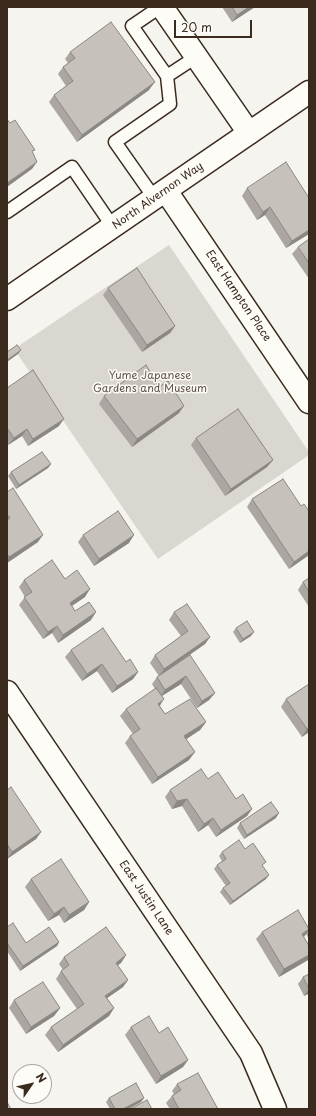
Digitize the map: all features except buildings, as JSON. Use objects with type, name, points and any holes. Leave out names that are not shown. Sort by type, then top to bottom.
[{"type":"street","points":[[161,7],[249,133]]},
{"type":"street","name":"North Alvernon Way","points":[[7,299],[309,92]]},
{"type":"street","name":"East Hampton Place","points":[[160,195],[309,402]]},
{"type":"street","name":"East Justin Lane","points":[[7,692],[251,1053],[275,1109]]},
{"type":"lane","points":[[160,195],[115,142],[170,104],[167,76],[132,26],[161,7]]},
{"type":"lane","points":[[167,76],[196,57]]},
{"type":"lane","points":[[7,212],[72,167],[113,227]]},
{"type":"green space","name":"Yume Japanese Gardens and Museum","points":[[169,245],[309,452],[309,455],[158,559],[14,349]]}]
